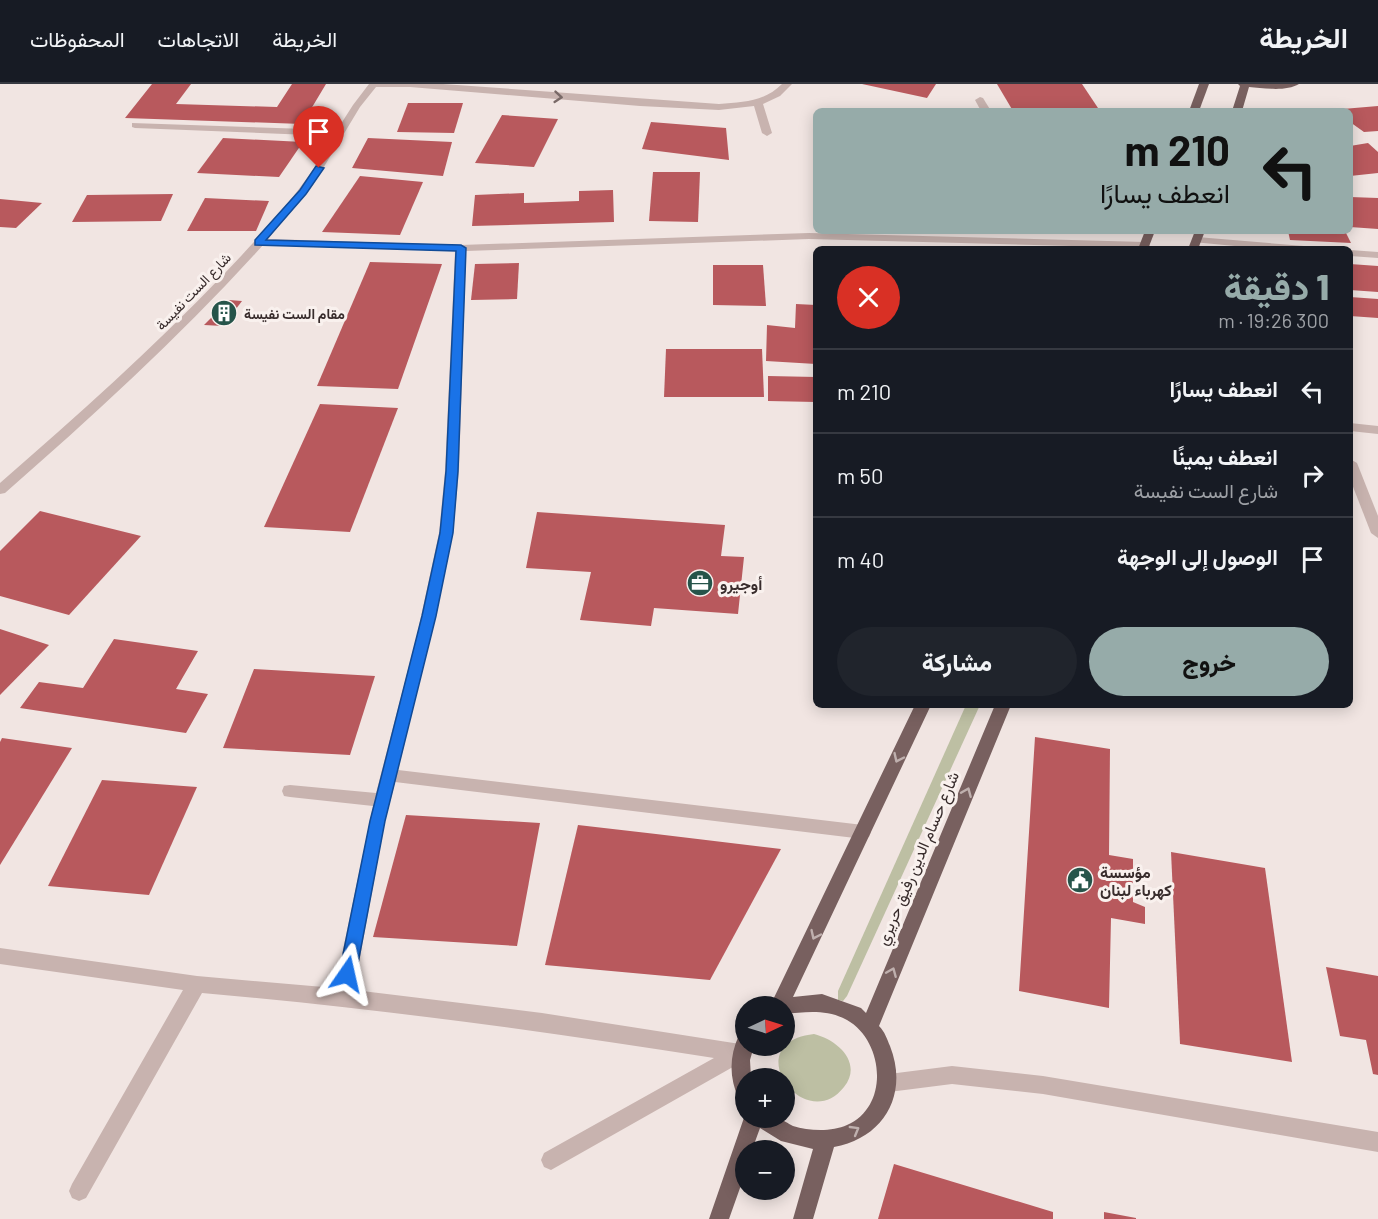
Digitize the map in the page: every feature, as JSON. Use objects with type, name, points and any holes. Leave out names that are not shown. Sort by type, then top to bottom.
[{"type":"main road","points":[[1195,108],[1204,84]]},
{"type":"main road","points":[[1238,108],[1244,84],[1272,86],[1294,84]]},
{"type":"main road","points":[[785,996],[922,708]]},
{"type":"main road","name":"شارع حسام الدين رفيق حريري","points":[[870,1026],[1002,708]]},
{"type":"main road","points":[[777,1128],[786,1134],[806,1139],[826,1140],[845,1136],[861,1128],[875,1115],[884,1100],[889,1083],[889,1063],[881,1043],[870,1026],[839,1006],[821,1001],[795,1003]]},
{"type":"main road","points":[[719,1219],[750,1128]]},
{"type":"main road","points":[[803,1219],[826,1140]]},
{"type":"street","points":[[374,84],[410,84],[694,107],[741,106],[758,103],[777,94],[788,84]]},
{"type":"street","name":"شارع الست نفيسة","points":[[0,490],[70,430],[224,282],[303,192],[332,150],[351,111],[374,84]]},
{"type":"street","points":[[981,100],[985,108]]},
{"type":"street","points":[[758,103],[767,133]]},
{"type":"street","points":[[135,125],[340,133]]},
{"type":"street","points":[[1049,234],[1053,242]]},
{"type":"street","points":[[259,243],[461,248],[809,236],[1126,246]]},
{"type":"street","points":[[1197,240],[1268,246]]},
{"type":"street","points":[[343,997],[382,800],[436,589],[446,533],[452,471],[461,248]]},
{"type":"street","points":[[1353,253],[1378,255]]},
{"type":"street","points":[[1353,427],[1378,430]]},
{"type":"street","points":[[1353,470],[1378,532]]},
{"type":"street","points":[[389,774],[863,832]]},
{"type":"street","points":[[291,791],[382,800]]},
{"type":"street","points":[[0,956],[197,984],[343,997],[735,1046]]},
{"type":"street","points":[[79,1191],[197,984]]},
{"type":"street","points":[[551,1160],[735,1052]]},
{"type":"street","points":[[889,1083],[952,1076],[1043,1084],[1378,1142]]},
{"type":"green space","points":[[965,708],[979,708],[843,1001],[838,1000],[838,991]]},
{"type":"green space","points":[[814,1034],[839,1047],[849,1061],[851,1069],[844,1087],[828,1099],[812,1101],[797,1095],[795,1093],[795,1068],[779,1068],[780,1056],[795,1056],[795,1040]]},
{"type":"building","points":[[152,84],[191,84],[176,104],[277,107],[292,84],[326,84],[302,124],[125,118]]},
{"type":"building","points":[[862,84],[936,84],[927,98]]},
{"type":"building","points":[[997,84],[1082,84],[1098,108],[1011,108]]},
{"type":"building","points":[[408,103],[463,103],[454,133],[397,132]]},
{"type":"building","points":[[1378,106],[1378,131],[1364,132],[1353,124],[1353,108]]},
{"type":"building","points":[[502,115],[558,119],[534,167],[475,163]]},
{"type":"building","points":[[651,122],[726,128],[729,160],[642,149]]},
{"type":"building","points":[[223,138],[303,142],[279,177],[197,173]]},
{"type":"building","points":[[368,138],[452,142],[443,176],[352,168]]},
{"type":"building","points":[[1368,143],[1378,152],[1378,173],[1353,176],[1353,146]]},
{"type":"building","points":[[653,172],[700,172],[698,222],[649,221]]},
{"type":"building","points":[[360,176],[423,182],[400,235],[322,232]]},
{"type":"building","points":[[613,190],[614,222],[472,226],[475,195],[524,193],[524,203],[579,201],[579,191]]},
{"type":"building","points":[[173,194],[161,221],[72,222],[87,195]]},
{"type":"building","points":[[1353,197],[1378,198],[1378,229],[1353,227]]},
{"type":"building","points":[[205,198],[269,201],[256,231],[187,231]]},
{"type":"building","points":[[0,199],[42,203],[16,228],[0,227]]},
{"type":"building","points":[[1289,234],[1346,234],[1351,243],[1290,240]]},
{"type":"building","points":[[370,262],[442,264],[398,389],[317,386]]},
{"type":"building","points":[[519,263],[517,299],[471,300],[475,264]]},
{"type":"building","points":[[1353,264],[1378,266],[1378,292],[1353,290]]},
{"type":"building","points":[[713,265],[763,265],[766,306],[713,305]]},
{"type":"building","points":[[1353,297],[1378,299],[1378,318],[1353,316]]},
{"type":"building","name":"مقام الست نفيسة","points":[[229,300],[242,301],[223,326],[204,325]]},
{"type":"building","points":[[796,304],[813,305],[813,364],[766,361],[767,325],[795,328]]},
{"type":"building","points":[[666,349],[762,349],[764,397],[664,397]]},
{"type":"building","points":[[768,376],[813,377],[813,402],[768,401]]},
{"type":"building","points":[[320,404],[398,408],[350,532],[264,527]]},
{"type":"building","points":[[40,511],[141,536],[69,615],[0,596],[0,551]]},
{"type":"building","points":[[537,512],[725,525],[721,556],[744,557],[738,614],[654,608],[651,626],[580,620],[591,572],[526,568]]},
{"type":"building","points":[[0,629],[49,645],[0,695]]},
{"type":"building","points":[[114,639],[198,651],[176,689],[208,694],[186,733],[20,708],[39,682],[83,688]]},
{"type":"building","points":[[254,669],[375,676],[350,755],[223,748]]},
{"type":"building","name":"مؤسسة كهرباء لبنان","points":[[1035,737],[1110,749],[1109,855],[1133,859],[1133,902],[1145,907],[1145,924],[1111,918],[1109,1008],[1019,991]]},
{"type":"building","points":[[2,738],[72,748],[0,865],[0,742]]},
{"type":"building","points":[[102,780],[197,787],[149,895],[48,886]]},
{"type":"building","points":[[406,815],[540,823],[517,946],[373,937]]},
{"type":"building","points":[[578,825],[781,849],[710,980],[545,965]]},
{"type":"building","points":[[1171,852],[1265,868],[1292,1062],[1180,1044]]},
{"type":"building","points":[[1326,967],[1378,976],[1378,1075],[1373,1074],[1366,1040],[1340,1036]]},
{"type":"building","points":[[894,1164],[1053,1212],[1053,1219],[878,1219]]},
{"type":"building","points":[[1104,1212],[1136,1218],[1136,1219],[1104,1219]]},
{"type":"place","name":"مقام الست نفيسة","points":[[224,313]]},
{"type":"place","name":"أوجيرو","points":[[700,583]]},
{"type":"place","name":"مؤسسة كهرباء لبنان","points":[[1080,880]]},
{"type":"route","points":[[319,168],[303,192],[259,243],[461,248],[452,471],[446,533],[429,616],[377,821],[347,974]]}]
